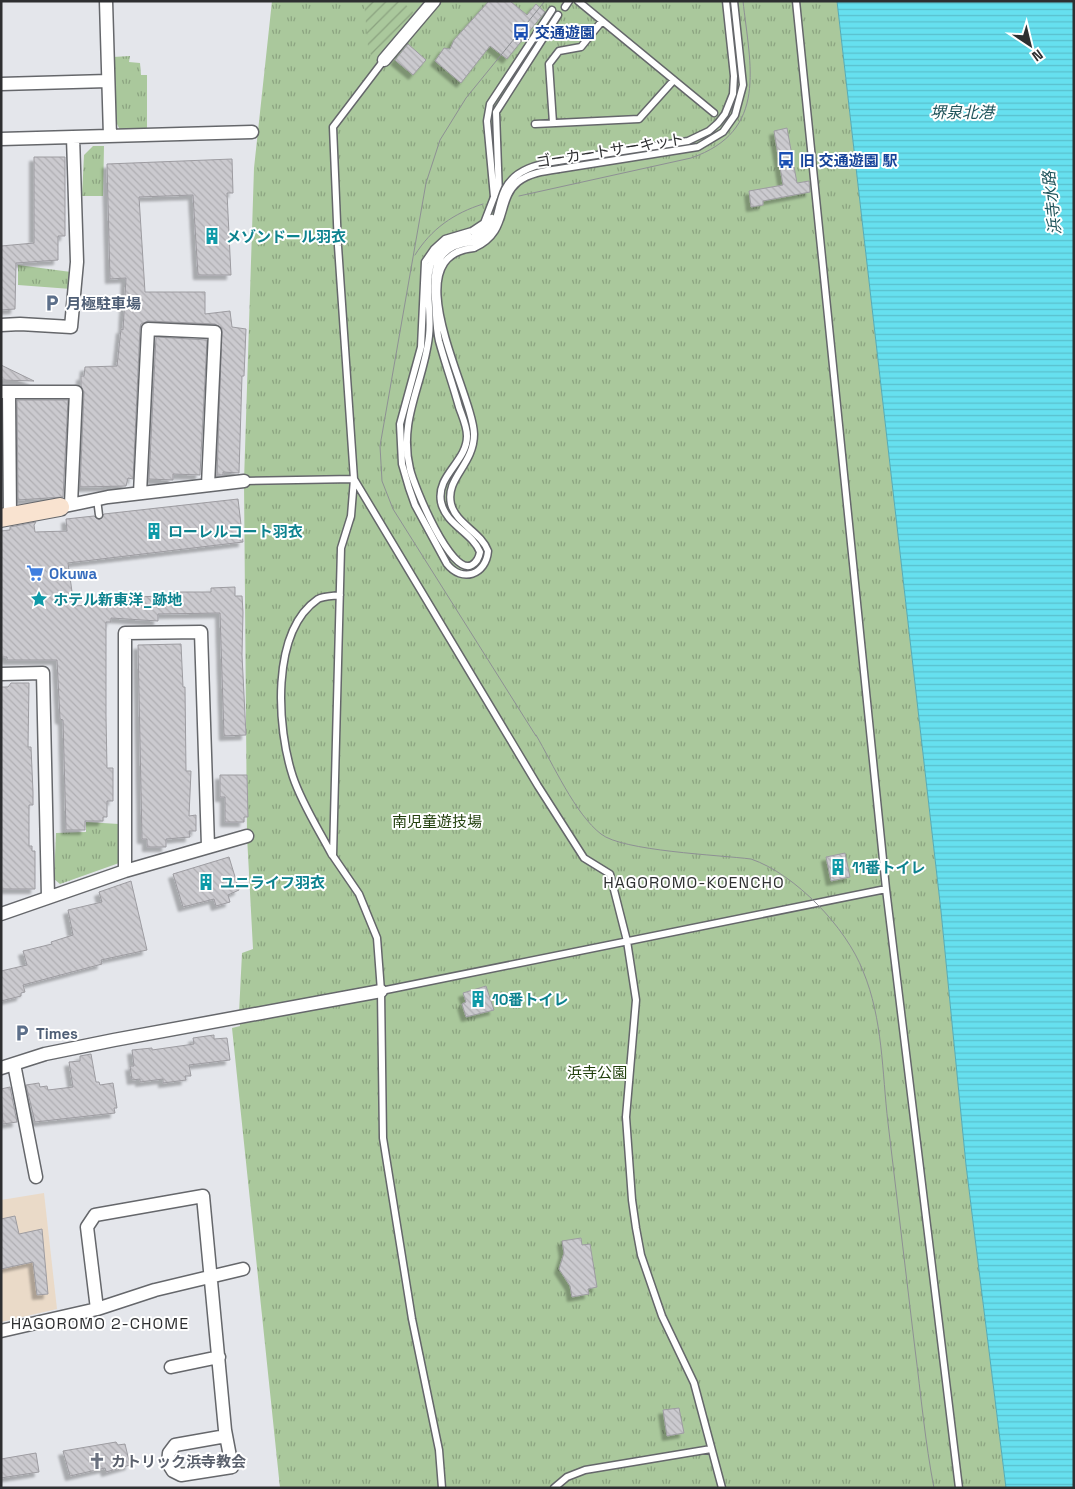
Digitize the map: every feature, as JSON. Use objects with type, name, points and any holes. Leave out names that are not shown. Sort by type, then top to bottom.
[{"type":"street","points":[[106,1],[110,136]]},
{"type":"street","points":[[384,60],[434,1]]},
{"type":"street","points":[[1,84],[108,81]]},
{"type":"street","points":[[1,139],[252,132]]},
{"type":"street","points":[[1,326],[20,324],[71,327],[77,262],[73,137]]},
{"type":"street","points":[[140,493],[148,329],[214,332],[208,485]]},
{"type":"street","points":[[66,505],[76,392],[5,392],[5,517],[97,499],[244,481]]},
{"type":"street","points":[[125,871],[124,634],[201,632],[208,846]]},
{"type":"street","points":[[1,674],[43,673],[48,897]]},
{"type":"street","points":[[1,914],[125,871],[247,836]]},
{"type":"street","points":[[1,1068],[45,1054],[114,1040],[381,991]]},
{"type":"street","points":[[14,1064],[36,1177]]},
{"type":"street","points":[[97,1309],[87,1227],[95,1215],[203,1196],[226,1436],[232,1467],[182,1476],[173,1471],[168,1463],[169,1453],[175,1445],[226,1436]]},
{"type":"street","points":[[1,1331],[97,1309],[155,1290],[243,1269]]},
{"type":"street","points":[[171,1367],[219,1357]]},
{"type":"lane","points":[[578,1],[714,113]]},
{"type":"lane","name":"ゴーカートサーキット","points":[[726,1],[734,76],[733,94],[725,114],[718,123],[709,131],[688,141],[558,161],[533,167],[512,180],[505,188],[498,215],[486,235],[473,239],[450,255],[443,264],[439,276],[440,309],[445,342],[469,409],[474,434],[470,455],[452,484],[450,502],[456,514],[481,539],[488,551],[485,564],[480,571],[467,575],[458,574],[447,564],[415,505],[402,464],[401,414],[417,362],[423,330],[426,262],[434,248],[445,239],[473,239],[487,240],[502,217],[508,194],[518,182],[542,172],[698,148],[723,132],[735,114],[743,85],[734,1]]},
{"type":"lane","points":[[796,1],[886,889],[959,1488]]},
{"type":"lane","points":[[473,239],[484,223],[497,196],[493,143],[487,115],[495,95],[552,10]]},
{"type":"lane","points":[[493,143],[498,106],[558,15]]},
{"type":"lane","points":[[554,123],[549,64],[559,51],[581,47],[602,21]]},
{"type":"lane","points":[[332,856],[342,548],[351,516],[354,479],[338,246],[333,128],[384,60]]},
{"type":"lane","points":[[535,124],[639,119],[674,80]]},
{"type":"lane","points":[[244,481],[354,479]]},
{"type":"lane","points":[[354,479],[538,786],[584,858],[610,874],[627,941],[636,1000],[626,1117],[636,1228],[642,1255],[662,1316],[694,1383],[722,1488]]},
{"type":"lane","points":[[97,499],[99,515]]},
{"type":"lane","points":[[340,595],[319,598],[303,614],[287,644],[283,666],[281,704],[283,742],[293,779],[332,856],[359,894],[377,938],[381,991],[383,1138],[412,1319],[439,1450],[442,1488]]},
{"type":"lane","points":[[381,991],[886,889]]},
{"type":"lane","points":[[554,1488],[568,1477],[585,1470],[711,1449]]},
{"type":"shaded area","points":[[44,1193],[57,1309],[1,1322],[1,1200]]},
{"type":"green space","name":"浜寺公園","points":[[272,1],[837,1],[941,911],[966,1165],[1006,1488],[280,1488],[232,1028],[240,1026],[242,953],[253,949],[247,836],[244,481],[254,168]]},
{"type":"green space","points":[[364,1],[402,1],[413,12],[411,18],[373,61],[368,47]]},
{"type":"green space","points":[[130,56],[129,62],[140,63],[141,75],[147,75],[147,129],[120,130],[116,122],[113,57]]},
{"type":"green space","points":[[93,146],[104,146],[103,196],[82,196],[84,155]]},
{"type":"green space","points":[[18,265],[71,272],[71,289],[18,285]]},
{"type":"green space","points":[[86,822],[119,824],[119,863],[60,884],[54,879],[56,833],[86,832]]},
{"type":"water","name":"堺泉北港","points":[[837,1],[1074,1],[1074,1488],[1006,1488],[966,1165],[941,911]]},
{"type":"building","points":[[489,1],[510,1],[527,15],[536,4],[545,12],[507,59],[490,46],[461,83],[435,61],[444,48],[450,49],[454,40]]},
{"type":"building","points":[[408,44],[426,60],[413,75],[395,60]]},
{"type":"building","name":"旧 交通遊園 駅","points":[[787,128],[797,183],[809,181],[810,192],[763,201],[763,205],[751,207],[749,191],[783,185],[774,131]]},
{"type":"building","points":[[34,157],[65,157],[65,236],[58,236],[58,260],[16,263],[15,309],[1,310],[1,246],[34,243]]},
{"type":"building","points":[[232,159],[233,193],[227,193],[231,275],[198,275],[193,195],[139,197],[145,292],[205,292],[205,314],[230,311],[232,327],[246,329],[244,376],[242,376],[239,473],[223,472],[223,475],[217,475],[222,328],[215,324],[148,321],[141,324],[140,329],[133,479],[128,478],[126,486],[80,487],[84,392],[81,386],[81,376],[84,376],[85,367],[117,366],[121,329],[123,330],[126,278],[110,279],[107,164]]},
{"type":"building","points":[[156,337],[207,340],[200,475],[173,474],[173,480],[149,479]]},
{"type":"building","points":[[1,365],[34,381],[1,380]]},
{"type":"building","points":[[17,400],[68,400],[63,497],[18,500]]},
{"type":"building","points":[[238,499],[243,542],[68,563],[74,606],[125,603],[125,599],[131,599],[131,597],[166,596],[169,592],[211,592],[211,588],[235,587],[235,596],[242,596],[242,655],[246,735],[224,736],[220,613],[158,614],[158,621],[111,618],[111,622],[106,622],[106,716],[107,768],[113,768],[113,801],[107,801],[107,817],[103,817],[103,821],[85,821],[85,830],[66,830],[63,720],[60,719],[57,660],[7,660],[7,657],[1,657],[1,531],[10,530],[10,527],[36,522],[34,525],[35,532],[67,531],[66,519],[94,516],[99,520],[104,514]]},
{"type":"building","points":[[181,644],[183,687],[185,687],[186,771],[191,771],[189,816],[196,815],[196,831],[189,831],[190,837],[166,839],[166,847],[147,847],[147,839],[142,839],[138,645]]},
{"type":"building","points":[[11,683],[29,683],[28,747],[31,747],[33,805],[29,805],[29,846],[32,846],[32,851],[35,851],[35,889],[1,889],[1,687],[8,687]]},
{"type":"building","points":[[220,775],[247,775],[248,817],[244,817],[244,822],[225,822],[225,797],[220,797]]},
{"type":"building","name":"11番トイレ","points":[[845,853],[850,877],[831,881],[826,857]]},
{"type":"building","name":"ユニライフ羽衣","points":[[229,857],[239,890],[228,895],[230,902],[216,906],[214,899],[183,907],[173,874]]},
{"type":"building","points":[[131,881],[147,950],[101,960],[102,964],[23,985],[25,992],[21,993],[21,996],[1,1001],[1,971],[27,965],[23,951],[52,944],[51,942],[73,935],[68,910],[102,902],[99,892]]},
{"type":"building","name":"10番トイレ","points":[[486,986],[494,1010],[466,1017],[462,1004],[466,1002],[463,993]]},
{"type":"building","points":[[214,1035],[214,1039],[227,1038],[230,1060],[189,1065],[191,1076],[185,1076],[186,1080],[163,1083],[163,1079],[140,1082],[140,1079],[132,1080],[130,1066],[134,1066],[132,1050],[152,1048],[152,1050],[194,1044],[193,1038]]},
{"type":"building","points":[[91,1054],[96,1082],[99,1082],[100,1085],[113,1083],[117,1108],[114,1108],[115,1113],[35,1122],[26,1085],[39,1083],[40,1087],[47,1086],[48,1090],[73,1087],[69,1062],[80,1061],[80,1056]]},
{"type":"building","points":[[10,1087],[17,1122],[3,1124],[1,1089]]},
{"type":"building","points":[[15,1216],[19,1234],[42,1229],[48,1294],[37,1295],[33,1262],[1,1269],[1,1219]]},
{"type":"building","points":[[581,1238],[582,1245],[590,1244],[597,1287],[588,1289],[589,1294],[572,1297],[570,1286],[559,1269],[564,1253],[562,1241]]},
{"type":"building","points":[[679,1408],[684,1433],[667,1436],[663,1410]]},
{"type":"building","name":"カトリック浜寺教会","points":[[116,1442],[118,1445],[125,1444],[130,1465],[106,1472],[105,1468],[70,1476],[63,1451]]},
{"type":"building","points":[[36,1453],[39,1472],[1,1478],[1,1459]]},
{"type":"tram line","points":[[536,736],[393,509],[382,481],[380,446],[426,183],[440,140],[466,98],[545,1]]},
{"type":"tram line","points":[[519,196],[691,158],[716,146],[733,131],[744,114],[749,94],[749,49],[743,1]]},
{"type":"tram line","points":[[415,255],[428,237],[444,223],[462,212],[483,204]]},
{"type":"tram line","points":[[536,735],[573,802],[591,825],[601,834],[612,840],[629,845],[751,859],[768,866],[801,889],[817,904],[845,937],[855,954],[870,989],[881,1046],[888,1123],[923,1418],[934,1488]]},
{"type":"place","name":"交通遊園","points":[[521,32]]},
{"type":"place","name":"旧 交通遊園 駅","points":[[786,160]]},
{"type":"place","name":"メゾンドール羽衣","points":[[212,236]]},
{"type":"place","name":"月極駐車場","points":[[52,303]]},
{"type":"place","name":"ローレルコート羽衣","points":[[154,531]]},
{"type":"place","name":"Okuwa","points":[[35,573]]},
{"type":"place","name":"ホテル新東洋_跡地","points":[[39,599]]},
{"type":"place","name":"11番トイレ","points":[[838,867]]},
{"type":"place","name":"ユニライフ羽衣","points":[[206,882]]},
{"type":"place","name":"10番トイレ","points":[[478,999]]},
{"type":"place","name":"Times","points":[[22,1033]]},
{"type":"place","name":"カトリック浜寺教会","points":[[97,1461]]},
{"type":"district","name":"HAGOROMO-KOENCHO","points":[[694,882]]},
{"type":"district","name":"HAGOROMO 2-CHOME","points":[[100,1323]]},
{"type":"water label","name":"浜寺水路","points":[[1052,203]]},
{"type":"park label","name":"南児童遊技場","points":[[437,821]]}]
